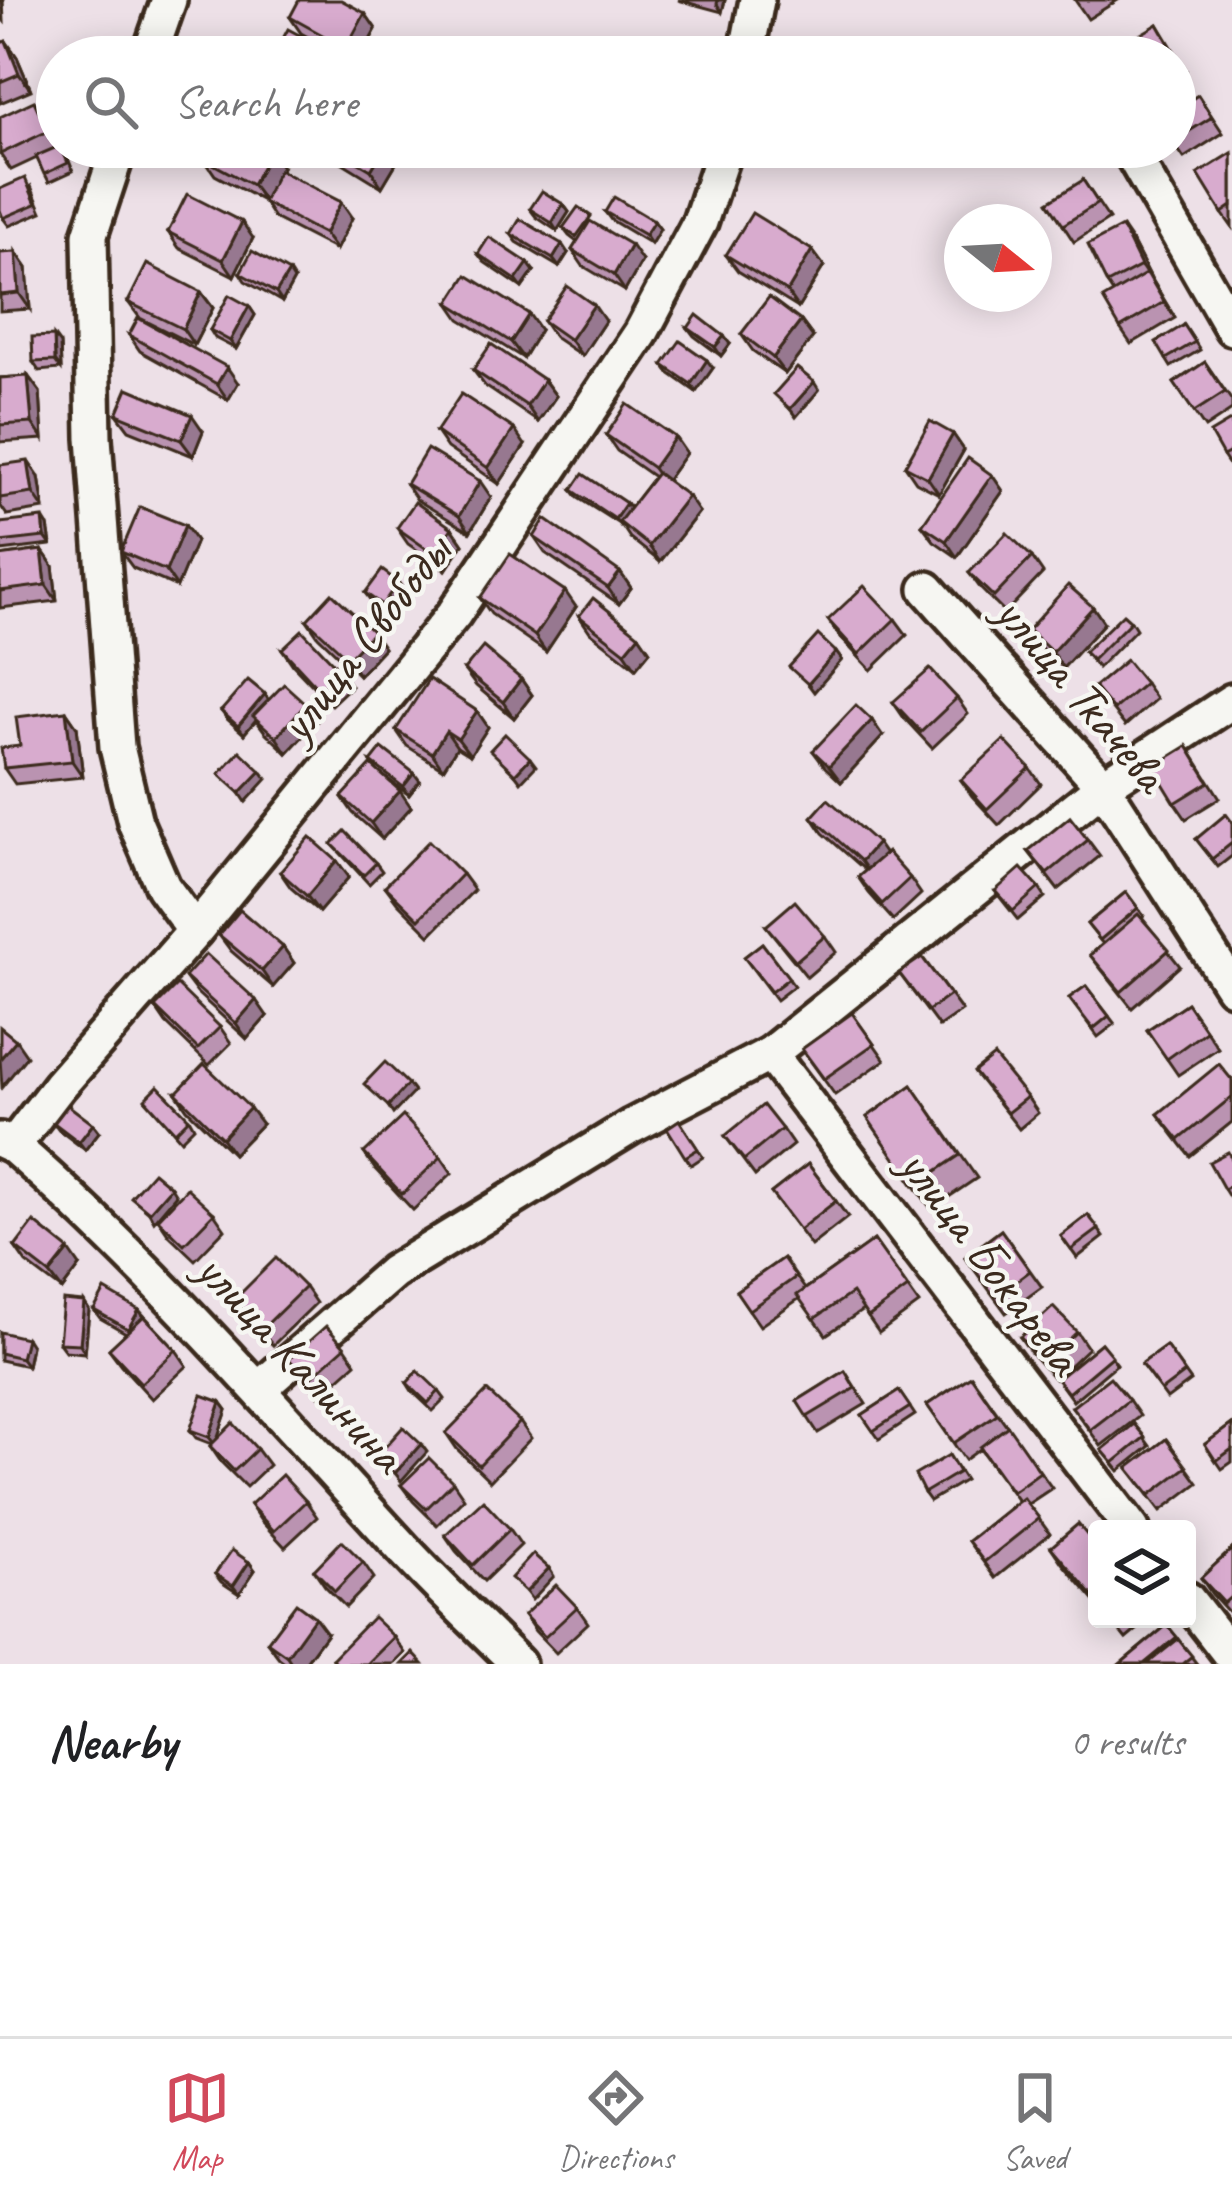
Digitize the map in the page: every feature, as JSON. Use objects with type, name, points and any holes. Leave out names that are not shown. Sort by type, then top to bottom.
[{"type":"street","points":[[157,36],[170,0]]},
{"type":"street","points":[[750,36],[757,0]]},
{"type":"street","points":[[112,168],[90,235],[94,438],[117,747],[144,844],[163,886],[195,931]]},
{"type":"street","name":"улица Свободы","points":[[7,1143],[195,931],[454,614],[641,334],[700,222],[718,168]]},
{"type":"street","points":[[1140,168],[1232,328]]},
{"type":"street","name":"улица Ткачева","points":[[927,590],[1103,787],[1232,988]]},
{"type":"street","points":[[260,1388],[393,1272],[632,1126],[770,1054],[1103,787],[1232,701]]},
{"type":"street","name":"улица Бокарева","points":[[770,1054],[1125,1520]]},
{"type":"street","name":"улица Калинина","points":[[7,1143],[96,1218],[260,1388],[397,1542],[518,1664]]},
{"type":"street","points":[[1196,1611],[1232,1657]]},
{"type":"building","points":[[299,0],[341,0],[365,13],[353,36],[324,36],[290,17]]},
{"type":"building","points":[[1158,24],[1165,36],[1138,36]]},
{"type":"building","points":[[6,41],[19,74],[0,82],[0,43]]},
{"type":"building","points":[[1196,96],[1212,117],[1196,127]]},
{"type":"building","points":[[34,101],[36,137],[0,154],[0,117]]},
{"type":"building","points":[[1232,153],[1232,206],[1222,213],[1198,174]]},
{"type":"building","points":[[221,168],[262,168],[252,185]]},
{"type":"building","points":[[279,170],[341,202],[324,234],[263,202]]},
{"type":"building","points":[[25,178],[36,204],[3,218],[0,189]]},
{"type":"building","points":[[1083,180],[1098,203],[1063,225],[1048,202]]},
{"type":"building","points":[[542,191],[563,204],[552,223],[530,209]]},
{"type":"building","points":[[187,194],[242,222],[223,260],[168,232]]},
{"type":"building","points":[[614,197],[654,221],[645,235],[605,212]]},
{"type":"building","points":[[578,207],[591,216],[576,237],[563,228]]},
{"type":"building","points":[[752,213],[812,250],[787,292],[726,255]]},
{"type":"building","points":[[520,219],[562,244],[553,259],[511,234]]},
{"type":"building","points":[[590,221],[631,245],[614,275],[572,250]]},
{"type":"building","points":[[1122,227],[1141,266],[1107,284],[1088,245]]},
{"type":"building","points":[[489,237],[528,263],[516,280],[478,254]]},
{"type":"building","points":[[252,251],[289,272],[276,293],[240,273]]},
{"type":"building","points":[[16,252],[19,293],[0,295],[0,253]]},
{"type":"building","points":[[147,264],[201,292],[183,329],[128,302]]},
{"type":"building","points":[[1147,273],[1164,302],[1120,328],[1103,299]]},
{"type":"building","points":[[467,275],[529,314],[511,342],[449,303]]},
{"type":"building","points":[[567,286],[594,305],[570,340],[543,321]]},
{"type":"building","points":[[229,295],[249,306],[230,341],[210,330]]},
{"type":"building","points":[[769,297],[801,321],[773,358],[741,334]]},
{"type":"building","points":[[697,315],[724,336],[715,347],[688,328]]},
{"type":"building","points":[[138,318],[227,367],[217,384],[129,335]]},
{"type":"building","points":[[1184,325],[1195,342],[1166,359],[1156,342]]},
{"type":"building","points":[[54,336],[55,361],[33,362],[32,337]]},
{"type":"building","points":[[680,341],[707,360],[691,384],[663,365]]},
{"type":"building","points":[[491,344],[544,380],[527,406],[473,370]]},
{"type":"building","points":[[1205,362],[1225,392],[1194,412],[1174,383]]},
{"type":"building","points":[[797,368],[814,382],[790,409],[774,394]]},
{"type":"building","points":[[28,376],[32,423],[0,425],[0,378]]},
{"type":"building","points":[[128,388],[192,415],[181,440],[117,414]]},
{"type":"building","points":[[461,394],[514,429],[488,468],[436,432]]},
{"type":"building","points":[[627,404],[675,437],[653,468],[606,435]]},
{"type":"building","points":[[1232,420],[1232,451],[1223,456],[1210,433]]},
{"type":"building","points":[[930,421],[953,434],[928,478],[905,466]]},
{"type":"building","points":[[427,449],[480,481],[459,516],[406,484]]},
{"type":"building","points":[[968,458],[992,475],[946,541],[922,525]]},
{"type":"building","points":[[28,461],[33,493],[0,498],[0,465]]},
{"type":"building","points":[[657,473],[688,496],[649,546],[619,522]]},
{"type":"building","points":[[583,474],[626,503],[615,519],[572,490]]},
{"type":"building","points":[[415,502],[452,528],[434,554],[397,528]]},
{"type":"building","points":[[140,507],[185,525],[166,571],[121,552]]},
{"type":"building","points":[[43,518],[45,537],[0,542],[0,523]]},
{"type":"building","points":[[545,519],[620,572],[608,588],[534,537]]},
{"type":"building","points":[[1007,533],[1032,557],[994,597],[969,573]]},
{"type":"building","points":[[42,550],[46,585],[0,591],[0,556]]},
{"type":"building","points":[[510,554],[565,591],[535,636],[480,598]]},
{"type":"building","points":[[382,570],[398,582],[382,605],[365,593]]},
{"type":"building","points":[[1068,585],[1093,607],[1052,652],[1028,630]]},
{"type":"building","points":[[864,586],[895,619],[859,654],[828,620]]},
{"type":"building","points":[[332,593],[373,632],[348,658],[307,620]]},
{"type":"building","points":[[593,598],[639,635],[625,652],[579,616]]},
{"type":"building","points":[[1123,614],[1131,621],[1092,660],[1084,652]]},
{"type":"building","points":[[302,630],[340,670],[319,689],[282,649]]},
{"type":"building","points":[[818,635],[836,652],[808,684],[789,667]]},
{"type":"building","points":[[483,647],[521,679],[503,702],[464,670]]},
{"type":"building","points":[[1126,660],[1145,683],[1113,710],[1094,687]]},
{"type":"building","points":[[930,669],[957,698],[921,732],[893,702]]},
{"type":"building","points":[[429,679],[477,711],[458,739],[446,731],[432,753],[396,730]]},
{"type":"building","points":[[248,680],[265,694],[238,726],[221,711]]},
{"type":"building","points":[[284,684],[306,704],[276,737],[253,716]]},
{"type":"building","points":[[856,705],[872,720],[829,766],[813,751]]},
{"type":"building","points":[[66,711],[72,761],[4,768],[1,748],[20,746],[16,717]]},
{"type":"building","points":[[505,734],[530,758],[515,774],[490,750]]},
{"type":"building","points":[[1004,740],[1030,768],[987,809],[961,780]]},
{"type":"building","points":[[1187,746],[1209,782],[1175,803],[1153,767]]},
{"type":"building","points":[[382,748],[414,773],[403,787],[371,762]]},
{"type":"building","points":[[240,751],[261,771],[240,793],[219,774]]},
{"type":"building","points":[[371,765],[400,791],[371,823],[342,797]]},
{"type":"building","points":[[828,799],[877,843],[861,861],[812,817]]},
{"type":"building","points":[[1226,814],[1232,822],[1232,843],[1212,859],[1196,839]]},
{"type":"building","points":[[1070,817],[1088,840],[1047,874],[1028,851]]},
{"type":"building","points":[[345,831],[376,863],[364,875],[332,844]]},
{"type":"building","points":[[310,837],[337,861],[307,896],[280,872]]},
{"type":"building","points":[[429,841],[462,874],[419,919],[385,886]]},
{"type":"building","points":[[887,852],[910,878],[882,904],[858,877]]},
{"type":"building","points":[[1021,868],[1039,888],[1013,911],[995,891]]},
{"type":"building","points":[[1126,892],[1138,908],[1100,940],[1087,924]]},
{"type":"building","points":[[795,901],[825,936],[796,961],[766,926]]},
{"type":"building","points":[[240,910],[283,947],[262,971],[219,935]]},
{"type":"building","points":[[1138,914],[1169,950],[1121,992],[1090,955]]},
{"type":"building","points":[[762,943],[789,978],[771,992],[744,957]]},
{"type":"building","points":[[206,954],[256,1000],[236,1023],[185,977]]},
{"type":"building","points":[[922,957],[950,995],[928,1011],[899,973]]},
{"type":"building","points":[[177,985],[220,1027],[198,1049],[155,1007]]},
{"type":"building","points":[[1086,986],[1109,1016],[1093,1029],[1069,998]]},
{"type":"building","points":[[1187,1003],[1206,1031],[1167,1059],[1147,1030]]},
{"type":"building","points":[[852,1013],[874,1044],[824,1079],[802,1049]]},
{"type":"building","points":[[0,1027],[16,1040],[0,1059]]},
{"type":"building","points":[[994,1056],[1027,1097],[1007,1113],[974,1072]]},
{"type":"building","points":[[385,1062],[408,1084],[388,1106],[364,1084]]},
{"type":"building","points":[[204,1064],[250,1108],[222,1138],[176,1093]]},
{"type":"building","points":[[1219,1064],[1232,1080],[1232,1097],[1179,1140],[1158,1114]]},
{"type":"building","points":[[912,1085],[960,1155],[914,1186],[867,1117]]},
{"type":"building","points":[[158,1086],[189,1118],[175,1132],[145,1099]]},
{"type":"building","points":[[68,1105],[93,1124],[79,1142],[54,1123]]},
{"type":"building","points":[[763,1105],[782,1129],[744,1160],[725,1136]]},
{"type":"building","points":[[403,1116],[441,1157],[402,1194],[364,1153]]},
{"type":"building","points":[[679,1120],[698,1149],[685,1157],[667,1128]]},
{"type":"building","points":[[1228,1152],[1232,1185],[1224,1189],[1209,1162]]},
{"type":"building","points":[[808,1164],[836,1201],[799,1230],[771,1193]]},
{"type":"building","points":[[153,1172],[171,1187],[149,1212],[131,1197]]},
{"type":"building","points":[[187,1188],[214,1213],[184,1244],[158,1219]]},
{"type":"building","points":[[1088,1215],[1099,1229],[1071,1250],[1061,1236]]},
{"type":"building","points":[[34,1222],[69,1250],[50,1274],[15,1247]]},
{"type":"building","points":[[1001,1230],[1030,1271],[995,1297],[965,1257]]},
{"type":"building","points":[[874,1240],[908,1288],[868,1317],[852,1293],[814,1319],[797,1295]]},
{"type":"building","points":[[276,1258],[305,1287],[262,1329],[234,1300]]},
{"type":"building","points":[[783,1258],[796,1277],[749,1310],[736,1291]]},
{"type":"building","points":[[105,1290],[139,1310],[128,1329],[94,1310]]},
{"type":"building","points":[[63,1300],[84,1302],[80,1344],[59,1343]]},
{"type":"building","points":[[1053,1307],[1077,1332],[1044,1363],[1020,1337]]},
{"type":"building","points":[[144,1316],[176,1350],[141,1383],[109,1349]]},
{"type":"building","points":[[326,1326],[345,1347],[308,1380],[289,1359]]},
{"type":"building","points":[[0,1332],[26,1338],[21,1358],[0,1353]]},
{"type":"building","points":[[1101,1343],[1112,1356],[1068,1393],[1057,1379]]},
{"type":"building","points":[[1166,1346],[1185,1373],[1161,1391],[1141,1364]]},
{"type":"building","points":[[418,1371],[439,1391],[428,1403],[407,1383]]},
{"type":"building","points":[[845,1371],[855,1388],[807,1417],[797,1401]]},
{"type":"building","points":[[971,1376],[997,1414],[954,1443],[927,1405]]},
{"type":"building","points":[[1110,1377],[1129,1400],[1090,1430],[1072,1407]]},
{"type":"building","points":[[487,1391],[520,1422],[479,1465],[446,1433]]},
{"type":"building","points":[[899,1391],[910,1407],[873,1431],[862,1415]]},
{"type":"building","points":[[202,1395],[221,1402],[209,1437],[190,1430]]},
{"type":"building","points":[[233,1423],[257,1449],[234,1471],[210,1446]]},
{"type":"building","points":[[1134,1424],[1145,1437],[1113,1463],[1102,1450]]},
{"type":"building","points":[[1232,1424],[1232,1449],[1216,1461],[1205,1444]]},
{"type":"building","points":[[1008,1426],[1040,1472],[1012,1492],[980,1447]]},
{"type":"building","points":[[403,1427],[421,1444],[395,1473],[377,1456]]},
{"type":"building","points":[[1166,1439],[1187,1467],[1150,1495],[1128,1468]]},
{"type":"building","points":[[949,1455],[959,1472],[924,1493],[915,1475]]},
{"type":"building","points":[[429,1458],[453,1482],[426,1509],[401,1485]]},
{"type":"building","points":[[282,1475],[306,1501],[274,1531],[250,1505]]},
{"type":"building","points":[[1023,1498],[1039,1518],[984,1562],[968,1541]]},
{"type":"building","points":[[483,1500],[510,1529],[473,1565],[445,1535]]},
{"type":"building","points":[[1078,1524],[1088,1536],[1088,1590],[1051,1547]]},
{"type":"building","points":[[342,1541],[363,1562],[335,1591],[314,1570]]},
{"type":"building","points":[[1232,1549],[1232,1596],[1224,1603],[1201,1578]]},
{"type":"building","points":[[232,1550],[249,1562],[233,1586],[215,1574]]},
{"type":"building","points":[[533,1554],[549,1568],[526,1592],[511,1578]]},
{"type":"building","points":[[556,1585],[577,1607],[545,1637],[524,1615]]},
{"type":"building","points":[[296,1603],[315,1617],[287,1656],[267,1642]]},
{"type":"building","points":[[373,1617],[394,1637],[367,1664],[337,1664],[332,1659]]},
{"type":"building","points":[[1163,1628],[1177,1637],[1144,1664],[1120,1664]]},
{"type":"building","points":[[1178,1639],[1192,1656],[1182,1664],[1147,1664]]},
{"type":"building","points":[[413,1653],[423,1664],[402,1664]]}]
